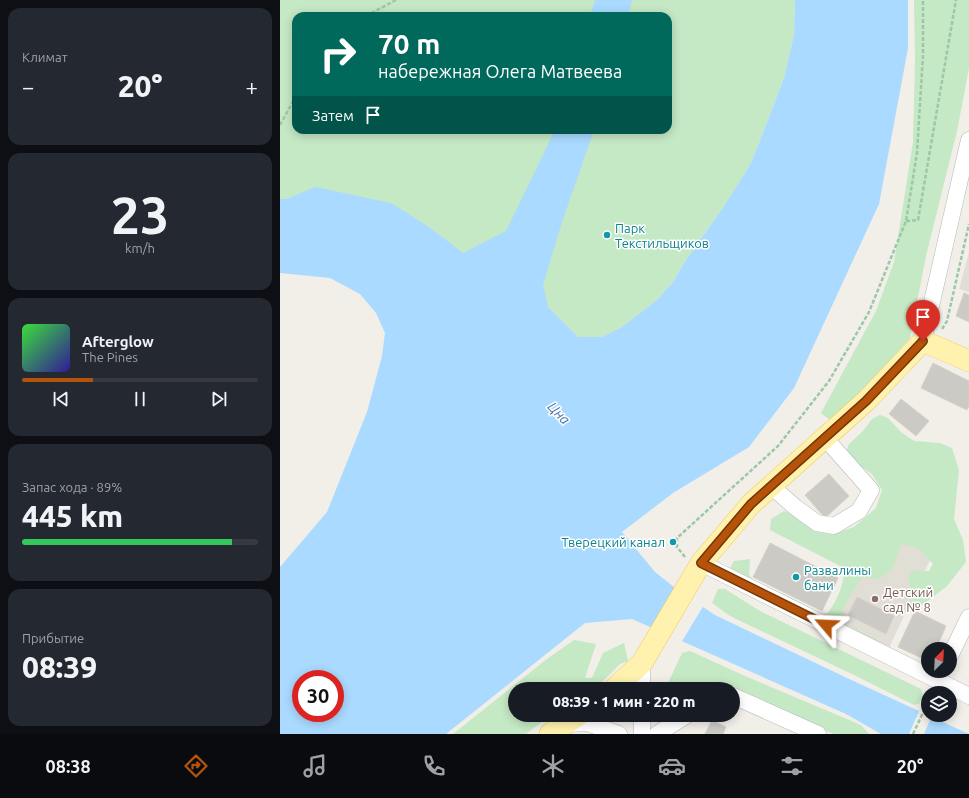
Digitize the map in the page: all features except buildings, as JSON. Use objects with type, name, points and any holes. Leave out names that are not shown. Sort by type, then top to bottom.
[{"type":"main road","points":[[622,682],[642,663],[701,563],[751,504],[866,401],[923,341],[969,361]]},
{"type":"street","points":[[923,341],[969,140]]},
{"type":"street","points":[[771,486],[817,524],[834,526],[859,512],[871,490],[825,438]]},
{"type":"street","points":[[701,563],[921,667]]},
{"type":"street","points":[[957,642],[969,617]]},
{"type":"street","points":[[642,663],[642,682]]},
{"type":"street","points":[[943,678],[969,696]]},
{"type":"street","points":[[740,699],[818,734]]},
{"type":"street","points":[[642,722],[642,734]]},
{"type":"street","points":[[657,734],[676,722]]},
{"type":"street","points":[[566,724],[587,723],[619,734]]},
{"type":"path","points":[[374,12],[396,0]]},
{"type":"path","points":[[677,547],[677,538],[778,446],[829,381],[869,312],[906,221],[917,153],[923,56],[923,0]]},
{"type":"path","points":[[906,221],[918,220],[956,0]]},
{"type":"path","points":[[280,125],[292,103]]},
{"type":"path","points":[[913,734],[921,717]]},
{"type":"shaded area","points":[[969,252],[969,292],[959,289]]},
{"type":"shaded area","name":"Детский сад № 8","points":[[886,527],[934,551],[889,648],[828,618]]},
{"type":"green space","points":[[280,0],[795,0],[794,35],[784,78],[750,165],[724,206],[684,263],[673,282],[658,299],[622,327],[602,337],[578,337],[533,292],[462,253],[429,227],[289,198],[280,199]]},
{"type":"green space","points":[[914,0],[969,0],[969,68],[957,131],[926,256],[910,338],[859,395],[830,420],[821,413],[876,311],[894,262],[913,142],[915,60]]},
{"type":"green space","points":[[880,415],[888,418],[901,432],[914,441],[940,443],[952,448],[959,470],[954,519],[963,540],[966,562],[947,586],[925,603],[910,608],[911,590],[908,578],[912,571],[929,571],[933,564],[918,548],[901,544],[892,570],[878,579],[863,577],[845,605],[842,623],[878,640],[877,645],[729,570],[734,561],[750,559],[749,575],[754,581],[788,596],[822,614],[828,613],[840,592],[844,568],[770,530],[771,519],[784,511],[798,517],[820,530],[837,533],[854,527],[876,508],[882,490],[872,474],[853,461],[846,453],[849,444],[863,431],[872,419]]},
{"type":"green space","points":[[718,589],[725,589],[760,611],[921,689],[921,700],[919,704],[914,705],[730,616],[712,603]]},
{"type":"green space","points":[[574,640],[596,644],[585,678],[592,678],[603,653],[624,643],[628,661],[620,664],[602,682],[518,682]]},
{"type":"green space","points":[[690,651],[861,725],[869,734],[834,734],[740,694],[740,682],[669,682],[682,653]]},
{"type":"green space","points":[[508,690],[508,722],[542,722],[526,734],[453,734]]},
{"type":"water","points":[[595,0],[632,0],[629,12],[591,12]]},
{"type":"water","name":"Цна","points":[[795,0],[908,0],[908,48],[879,204],[794,388],[749,447],[673,493],[622,532],[655,572],[679,591],[715,615],[921,712],[921,722],[943,722],[969,734],[881,734],[846,714],[632,619],[585,623],[511,682],[508,682],[508,684],[446,734],[280,734],[280,567],[327,512],[367,412],[382,356],[385,333],[376,313],[360,294],[330,278],[280,273],[280,199],[289,198],[315,187],[391,203],[429,227],[463,253],[506,231],[553,134],[593,134],[562,222],[543,285],[548,307],[578,337],[602,337],[622,327],[658,299],[673,282],[684,263],[724,206],[750,165],[784,78],[794,35]]},
{"type":"pier","points":[[684,591],[704,605],[681,643],[657,632]]},
{"type":"pier","points":[[920,709],[921,722],[929,722],[924,734],[909,734]]},
{"type":"place","name":"Парк Текстильщиков","points":[[607,235]]},
{"type":"place","name":"Тверецкий канал","points":[[673,542]]},
{"type":"place","name":"Развалины бани","points":[[796,577]]},
{"type":"place","name":"Детский сад № 8","points":[[875,599]]},
{"type":"route","points":[[826,625],[701,563],[751,504],[866,401],[923,341]]}]
